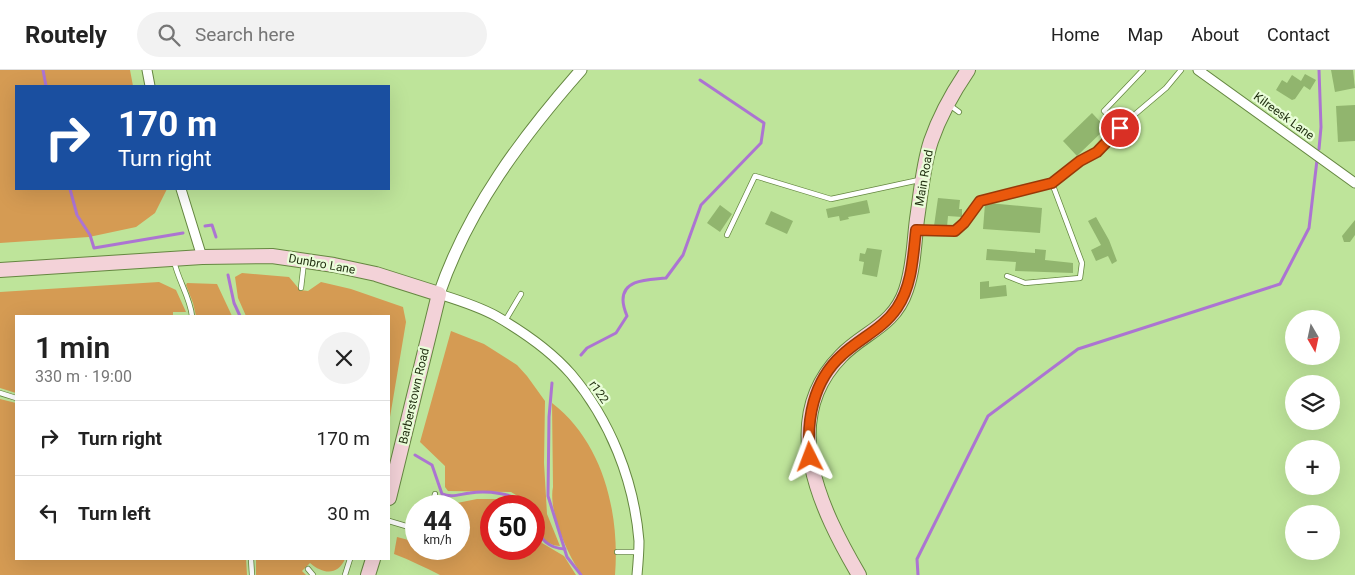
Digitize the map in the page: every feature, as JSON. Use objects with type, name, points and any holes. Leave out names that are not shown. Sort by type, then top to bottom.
[{"type":"main road","name":"Main Road","points":[[859,575],[831,525],[814,480],[808,439],[812,405],[817,391],[842,355],[886,322],[897,308],[905,292],[911,274],[923,180],[931,141],[947,103],[968,70]]},
{"type":"main road","name":"Dunbro Lane","points":[[0,270],[173,258],[272,256],[334,265],[376,274],[439,294]]},
{"type":"main road","name":"Barberstown Road","points":[[390,494],[439,294]]},
{"type":"main road","points":[[368,575],[372,560]]},
{"type":"street","points":[[147,70],[150,85]]},
{"type":"street","points":[[439,294],[458,245],[486,194],[528,133],[581,70]]},
{"type":"street","name":"Kilreesk Lane","points":[[1198,70],[1355,183]]},
{"type":"street","points":[[181,190],[202,257]]},
{"type":"street","name":"r122","points":[[439,294],[495,315],[542,347],[570,373],[596,408],[620,454],[632,497],[639,541],[637,575]]},
{"type":"lane","points":[[1120,128],[1104,111],[1143,70]]},
{"type":"lane","points":[[916,230],[955,231],[964,223],[980,201],[1052,183],[1074,166],[1097,152],[1120,128],[1166,88],[1181,70]]},
{"type":"lane","points":[[947,103],[959,112]]},
{"type":"lane","points":[[727,235],[756,176],[831,199],[923,180]]},
{"type":"lane","points":[[1007,276],[1025,282],[1080,278],[1082,263],[1052,183]]},
{"type":"lane","points":[[173,258],[176,274],[188,301],[192,315]]},
{"type":"lane","points":[[301,288],[304,260]]},
{"type":"lane","points":[[505,322],[521,294]]},
{"type":"lane","points":[[0,393],[15,398]]},
{"type":"lane","points":[[390,521],[405,526]]},
{"type":"lane","points":[[617,552],[638,552]]},
{"type":"lane","points":[[251,560],[252,575]]},
{"type":"lane","points":[[345,575],[350,560]]},
{"type":"lane","points":[[308,569],[313,575]]},
{"type":"shaded area","points":[[0,70],[130,70],[133,85],[15,85],[15,190],[166,190],[155,213],[136,227],[89,237],[0,243]]},
{"type":"shaded area","points":[[242,273],[289,277],[300,290],[308,291],[321,282],[351,289],[403,307],[406,322],[390,417],[390,315],[246,315],[238,298],[235,277]]},
{"type":"shaded area","points":[[159,282],[176,290],[186,312],[173,312],[173,315],[15,315],[15,393],[0,388],[0,292]]},
{"type":"shaded area","points":[[187,283],[217,284],[232,315],[196,315]]},
{"type":"shaded area","points":[[451,331],[484,344],[517,365],[545,401],[544,463],[547,514],[560,546],[545,540],[545,495],[516,495],[511,492],[448,491],[445,487],[445,466],[420,442]]},
{"type":"shaded area","points":[[0,399],[15,403],[15,560],[246,560],[247,575],[0,575]]},
{"type":"shaded area","points":[[552,403],[570,419],[596,458],[611,504],[616,551],[615,575],[582,575],[560,533],[552,497]]},
{"type":"shaded area","points":[[480,499],[480,560],[545,560],[545,545],[564,556],[576,575],[440,575],[409,560],[470,560],[470,500]]},
{"type":"shaded area","points":[[397,537],[405,539],[405,558],[394,554]]},
{"type":"shaded area","points":[[256,560],[344,560],[339,568],[330,572],[320,570],[310,563],[302,571],[306,575],[256,575]]},
{"type":"building","points":[[1331,70],[1353,70],[1355,88],[1335,92]]},
{"type":"building","points":[[1305,74],[1316,80],[1310,90],[1304,86],[1295,99],[1292,100],[1276,90],[1282,80],[1287,83],[1292,75],[1301,81]]},
{"type":"building","points":[[1355,105],[1355,141],[1338,142],[1336,106]]},
{"type":"building","points":[[1092,113],[1106,128],[1077,156],[1063,141]]},
{"type":"building","points":[[938,198],[960,200],[959,209],[962,209],[962,217],[948,216],[947,227],[934,226]]},
{"type":"building","points":[[867,200],[870,213],[848,217],[849,219],[840,221],[839,216],[828,218],[826,209]]},
{"type":"building","points":[[985,204],[1042,208],[1040,233],[983,229]]},
{"type":"building","points":[[720,205],[732,214],[720,232],[707,223]]},
{"type":"building","points":[[771,211],[793,221],[787,234],[765,224]]},
{"type":"building","points":[[1096,217],[1109,240],[1117,261],[1112,264],[1108,256],[1096,261],[1091,250],[1101,245],[1088,221]]},
{"type":"building","points":[[1355,220],[1355,235],[1350,242],[1344,242],[1342,236]]},
{"type":"building","points":[[867,248],[882,250],[877,277],[862,274],[864,262],[859,261],[860,253],[865,254]]},
{"type":"building","points":[[987,249],[1035,253],[1035,249],[1046,250],[1045,260],[1073,263],[1073,273],[1015,271],[1016,262],[986,260]]},
{"type":"building","points":[[989,281],[989,287],[1006,285],[1007,296],[980,299],[980,282]]},
{"type":"waterway","points":[[43,70],[46,85]]},
{"type":"waterway","points":[[1319,70],[1321,127],[1319,149]]},
{"type":"waterway","points":[[581,355],[587,348],[616,333],[627,316],[623,300],[624,293],[628,288],[633,284],[646,280],[666,278],[683,255],[701,205],[761,143],[764,123],[700,80]]},
{"type":"waterway","points":[[918,575],[917,559],[988,416],[1078,349],[1280,284],[1309,228],[1317,160]]},
{"type":"waterway","points":[[70,190],[77,215],[90,235],[94,248],[183,233]]},
{"type":"waterway","points":[[205,226],[212,225],[216,237]]},
{"type":"waterway","points":[[228,275],[234,303],[240,315]]},
{"type":"waterway","points":[[552,383],[549,417],[548,496],[567,557],[581,575]]},
{"type":"waterway","points":[[415,455],[432,465],[442,494],[453,496],[476,492],[508,495]]},
{"type":"waterway","points":[[545,541],[554,547],[565,549]]},
{"type":"route","points":[[810,457],[809,421],[817,391],[823,379],[842,355],[886,322],[897,308],[911,274],[916,230],[955,231],[964,223],[980,201],[1052,183],[1080,161],[1097,152],[1120,128]]}]
